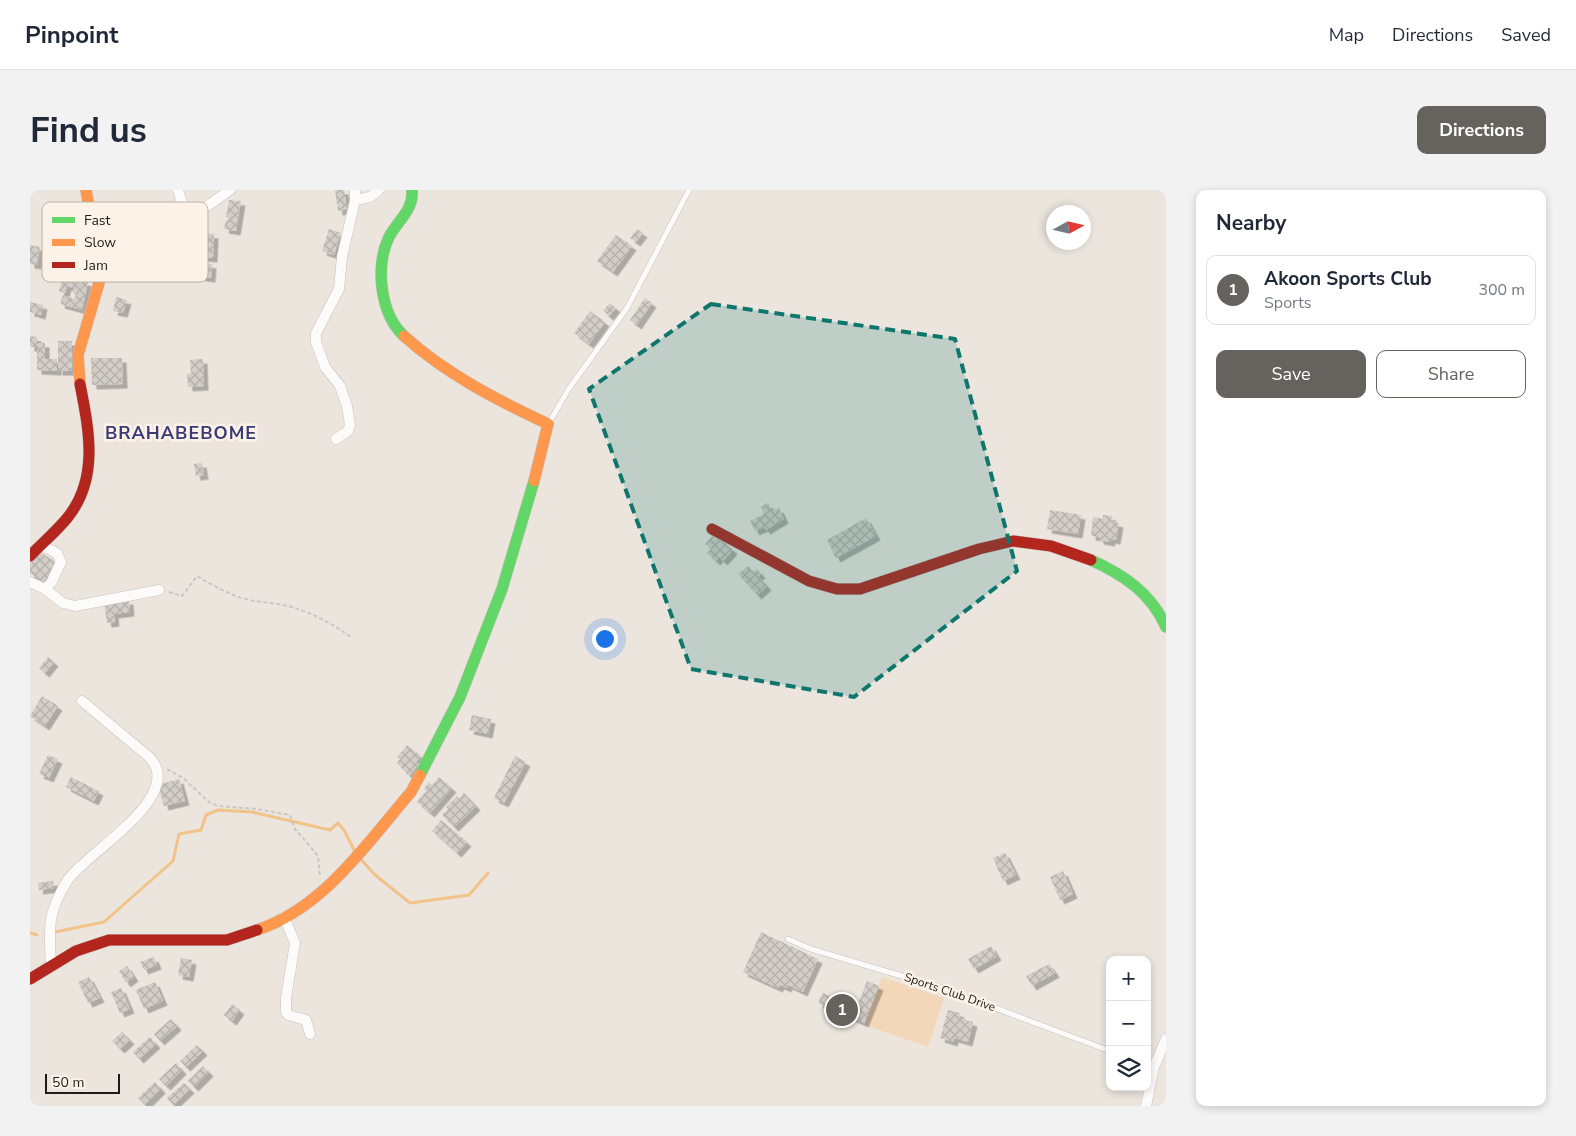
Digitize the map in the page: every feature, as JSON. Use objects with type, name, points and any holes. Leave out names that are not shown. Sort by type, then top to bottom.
[{"type":"street","points":[[178,190],[182,202]]},
{"type":"street","points":[[208,205],[230,190]]},
{"type":"street","points":[[336,439],[348,431],[350,425],[347,406],[340,386],[325,367],[316,342],[316,333],[339,289],[342,257],[355,195],[370,197],[379,190]]},
{"type":"street","points":[[30,979],[76,951],[109,940],[227,940],[269,926],[284,917],[322,891],[354,859],[411,792],[460,697],[502,589],[522,527],[548,424],[513,407],[450,371],[411,343],[395,327],[385,306],[385,253],[392,233],[413,201],[412,190]]},
{"type":"street","points":[[30,556],[68,517],[80,498],[89,474],[89,430],[78,377],[78,355],[99,282]]},
{"type":"street","points":[[712,529],[809,581],[837,589],[860,589],[997,544],[1022,541],[1034,543],[1067,551],[1099,563],[1124,578],[1145,593],[1166,626]]},
{"type":"street","points":[[40,545],[57,553],[61,562],[51,583],[45,589]]},
{"type":"street","points":[[30,582],[45,589],[63,603],[75,606],[159,590]]},
{"type":"street","points":[[51,965],[48,925],[57,900],[76,871],[129,825],[152,795],[158,779],[156,763],[110,722],[82,701]]},
{"type":"street","points":[[284,917],[295,943],[286,998],[286,1012],[288,1015],[306,1020],[310,1034]]},
{"type":"street","points":[[1151,1064],[1166,1039]]},
{"type":"street","points":[[1146,1106],[1147,1091]]},
{"type":"lane","points":[[548,424],[568,390],[627,308],[689,190]]},
{"type":"lane","name":"Sports Club Drive","points":[[788,939],[811,949],[942,988],[1106,1050]]},
{"type":"path","points":[[159,590],[182,596],[198,576],[217,588],[248,600],[288,606],[310,613],[351,636]]},
{"type":"path","points":[[156,763],[183,778],[209,802],[218,806],[257,809],[290,815],[295,829],[318,856],[322,891]]},
{"type":"highlighted area","points":[[711,304],[955,339],[1017,571],[854,697],[691,669],[589,389]]},
{"type":"shaded area","points":[[882,977],[944,998],[928,1047],[865,1025]]},
{"type":"building","points":[[335,190],[344,190],[347,209],[338,211]]},
{"type":"building","points":[[229,200],[241,201],[236,231],[224,229],[226,220],[229,217],[226,217]]},
{"type":"building","points":[[329,229],[341,233],[334,255],[322,251]]},
{"type":"building","points":[[637,229],[643,233],[636,242],[630,238]]},
{"type":"building","points":[[208,233],[214,234],[213,258],[208,258]]},
{"type":"building","points":[[616,235],[632,246],[613,272],[597,261]]},
{"type":"building","points":[[30,245],[40,247],[37,265],[30,264]]},
{"type":"building","points":[[208,264],[212,264],[211,278],[208,278]]},
{"type":"building","points":[[61,282],[88,282],[82,310],[60,304],[63,295],[74,299],[76,294],[73,293],[74,288],[67,286],[65,293],[59,291]]},
{"type":"building","points":[[116,297],[127,300],[123,313],[113,311]]},
{"type":"building","points":[[645,298],[652,303],[637,325],[630,320]]},
{"type":"building","points":[[30,302],[43,305],[41,315],[30,312]]},
{"type":"building","points":[[610,303],[616,308],[609,316],[603,311]]},
{"type":"building","points":[[590,311],[605,322],[589,344],[574,333]]},
{"type":"building","points":[[30,336],[37,337],[37,343],[45,343],[45,359],[57,359],[57,371],[37,370],[37,347],[30,347]]},
{"type":"building","points":[[58,341],[72,341],[72,371],[58,371]]},
{"type":"building","points":[[91,358],[122,358],[123,384],[92,385]]},
{"type":"building","points":[[203,359],[204,386],[188,387],[187,374],[191,373],[190,360]]},
{"type":"building","points":[[202,463],[204,475],[196,476],[194,464]]},
{"type":"building","points":[[768,503],[772,511],[779,508],[784,519],[766,530],[764,527],[755,531],[750,521],[764,514],[761,507]]},
{"type":"building","points":[[1050,510],[1081,515],[1078,534],[1047,529]]},
{"type":"building","points":[[1103,515],[1112,516],[1111,521],[1119,523],[1116,540],[1111,539],[1110,542],[1091,536],[1093,517],[1103,519]]},
{"type":"building","points":[[866,518],[876,536],[836,558],[827,540]]},
{"type":"building","points":[[715,533],[733,550],[723,561],[719,557],[716,561],[707,553],[711,549],[705,544]]},
{"type":"building","points":[[38,551],[56,562],[44,582],[30,573],[30,563]]},
{"type":"building","points":[[748,566],[753,572],[757,569],[761,574],[758,576],[767,586],[757,595],[738,574]]},
{"type":"building","points":[[129,600],[130,612],[114,614],[115,622],[107,623],[104,603]]},
{"type":"building","points":[[48,657],[54,662],[45,673],[39,668]]},
{"type":"building","points":[[42,696],[58,706],[45,726],[30,716]]},
{"type":"building","points":[[472,715],[491,719],[488,734],[469,730]]},
{"type":"building","points":[[407,745],[421,756],[416,762],[419,764],[409,776],[397,763],[400,759],[397,757]]},
{"type":"building","points":[[48,755],[58,759],[49,778],[39,774]]},
{"type":"building","points":[[515,756],[526,762],[504,803],[494,798]]},
{"type":"building","points":[[71,777],[99,791],[94,801],[66,787]]},
{"type":"building","points":[[439,777],[452,788],[430,813],[417,802],[426,791],[424,789],[429,782],[432,785]]},
{"type":"building","points":[[179,779],[185,801],[164,806],[158,785]]},
{"type":"building","points":[[464,793],[476,806],[454,827],[442,815],[448,809],[446,807],[457,796],[459,799]]},
{"type":"building","points":[[441,820],[467,842],[457,853],[432,831]]},
{"type":"building","points":[[1005,853],[1016,875],[1003,881],[993,858]]},
{"type":"building","points":[[1063,871],[1073,894],[1060,900],[1050,877]]},
{"type":"building","points":[[53,881],[54,888],[39,890],[38,883]]},
{"type":"building","points":[[761,932],[818,959],[803,992],[788,985],[787,988],[780,985],[778,988],[743,972]]},
{"type":"building","points":[[991,946],[997,956],[974,969],[968,959]]},
{"type":"building","points":[[154,957],[157,965],[144,970],[140,962]]},
{"type":"building","points":[[181,958],[192,960],[189,977],[178,975]]},
{"type":"building","points":[[1049,964],[1055,973],[1032,986],[1026,976]]},
{"type":"building","points":[[127,966],[134,977],[126,983],[119,971]]},
{"type":"building","points":[[89,977],[100,998],[88,1003],[78,982]]},
{"type":"building","points":[[867,981],[879,986],[864,1023],[818,1003],[823,993],[857,1007]]},
{"type":"building","points":[[155,982],[163,1001],[144,1009],[136,990]]},
{"type":"building","points":[[121,988],[130,1009],[120,1013],[111,992]]},
{"type":"building","points":[[232,1004],[240,1010],[232,1021],[224,1015]]},
{"type":"building","points":[[948,1010],[960,1013],[959,1018],[973,1022],[968,1042],[954,1038],[953,1042],[940,1038]]},
{"type":"building","points":[[171,1019],[177,1026],[160,1041],[154,1034]]},
{"type":"building","points":[[122,1032],[130,1040],[120,1049],[112,1041]]},
{"type":"building","points":[[150,1037],[156,1044],[139,1059],[133,1052]]},
{"type":"building","points":[[197,1045],[203,1051],[186,1067],[180,1061]]},
{"type":"building","points":[[176,1063],[182,1070],[166,1086],[159,1079]]},
{"type":"building","points":[[203,1066],[209,1072],[194,1087],[188,1081]]},
{"type":"building","points":[[155,1082],[161,1089],[145,1105],[138,1098]]},
{"type":"building","points":[[184,1083],[190,1089],[173,1105],[167,1098]]},
{"type":"waterway","points":[[55,932],[104,922],[173,861],[179,834],[201,830],[206,815],[218,810],[252,812],[330,830],[338,823],[344,830],[355,852]]},
{"type":"waterway","points":[[359,857],[374,874],[410,903],[469,895],[488,873]]},
{"type":"waterway","points":[[30,933],[37,935]]},
{"type":"traffic: fast","points":[[404,336],[396,327],[385,303],[381,275],[382,262],[389,237],[411,203],[412,190]]},
{"type":"traffic: fast","points":[[420,775],[460,697],[502,589],[534,481]]},
{"type":"traffic: fast","points":[[1091,560],[1115,572],[1135,586],[1153,604],[1166,627]]},
{"type":"traffic: slow","points":[[86,190],[88,202]]},
{"type":"traffic: slow","points":[[80,384],[78,355],[99,282]]},
{"type":"traffic: slow","points":[[404,336],[420,350],[455,374],[548,424],[534,481]]},
{"type":"traffic: slow","points":[[257,930],[281,920],[303,906],[343,872],[411,792],[420,775]]},
{"type":"traffic: jam","points":[[30,556],[68,517],[78,502],[84,486],[88,470],[89,453],[80,384]]},
{"type":"traffic: jam","points":[[712,529],[809,581],[837,589],[860,589],[979,549],[1013,541],[1051,546],[1091,560]]},
{"type":"traffic: jam","points":[[30,979],[76,951],[109,940],[227,940],[257,930]]},
{"type":"place","name":"Akoon Sports Club","points":[[842,1010]]},
{"type":"district","name":"BRAHABEBOME","points":[[181,433]]}]
